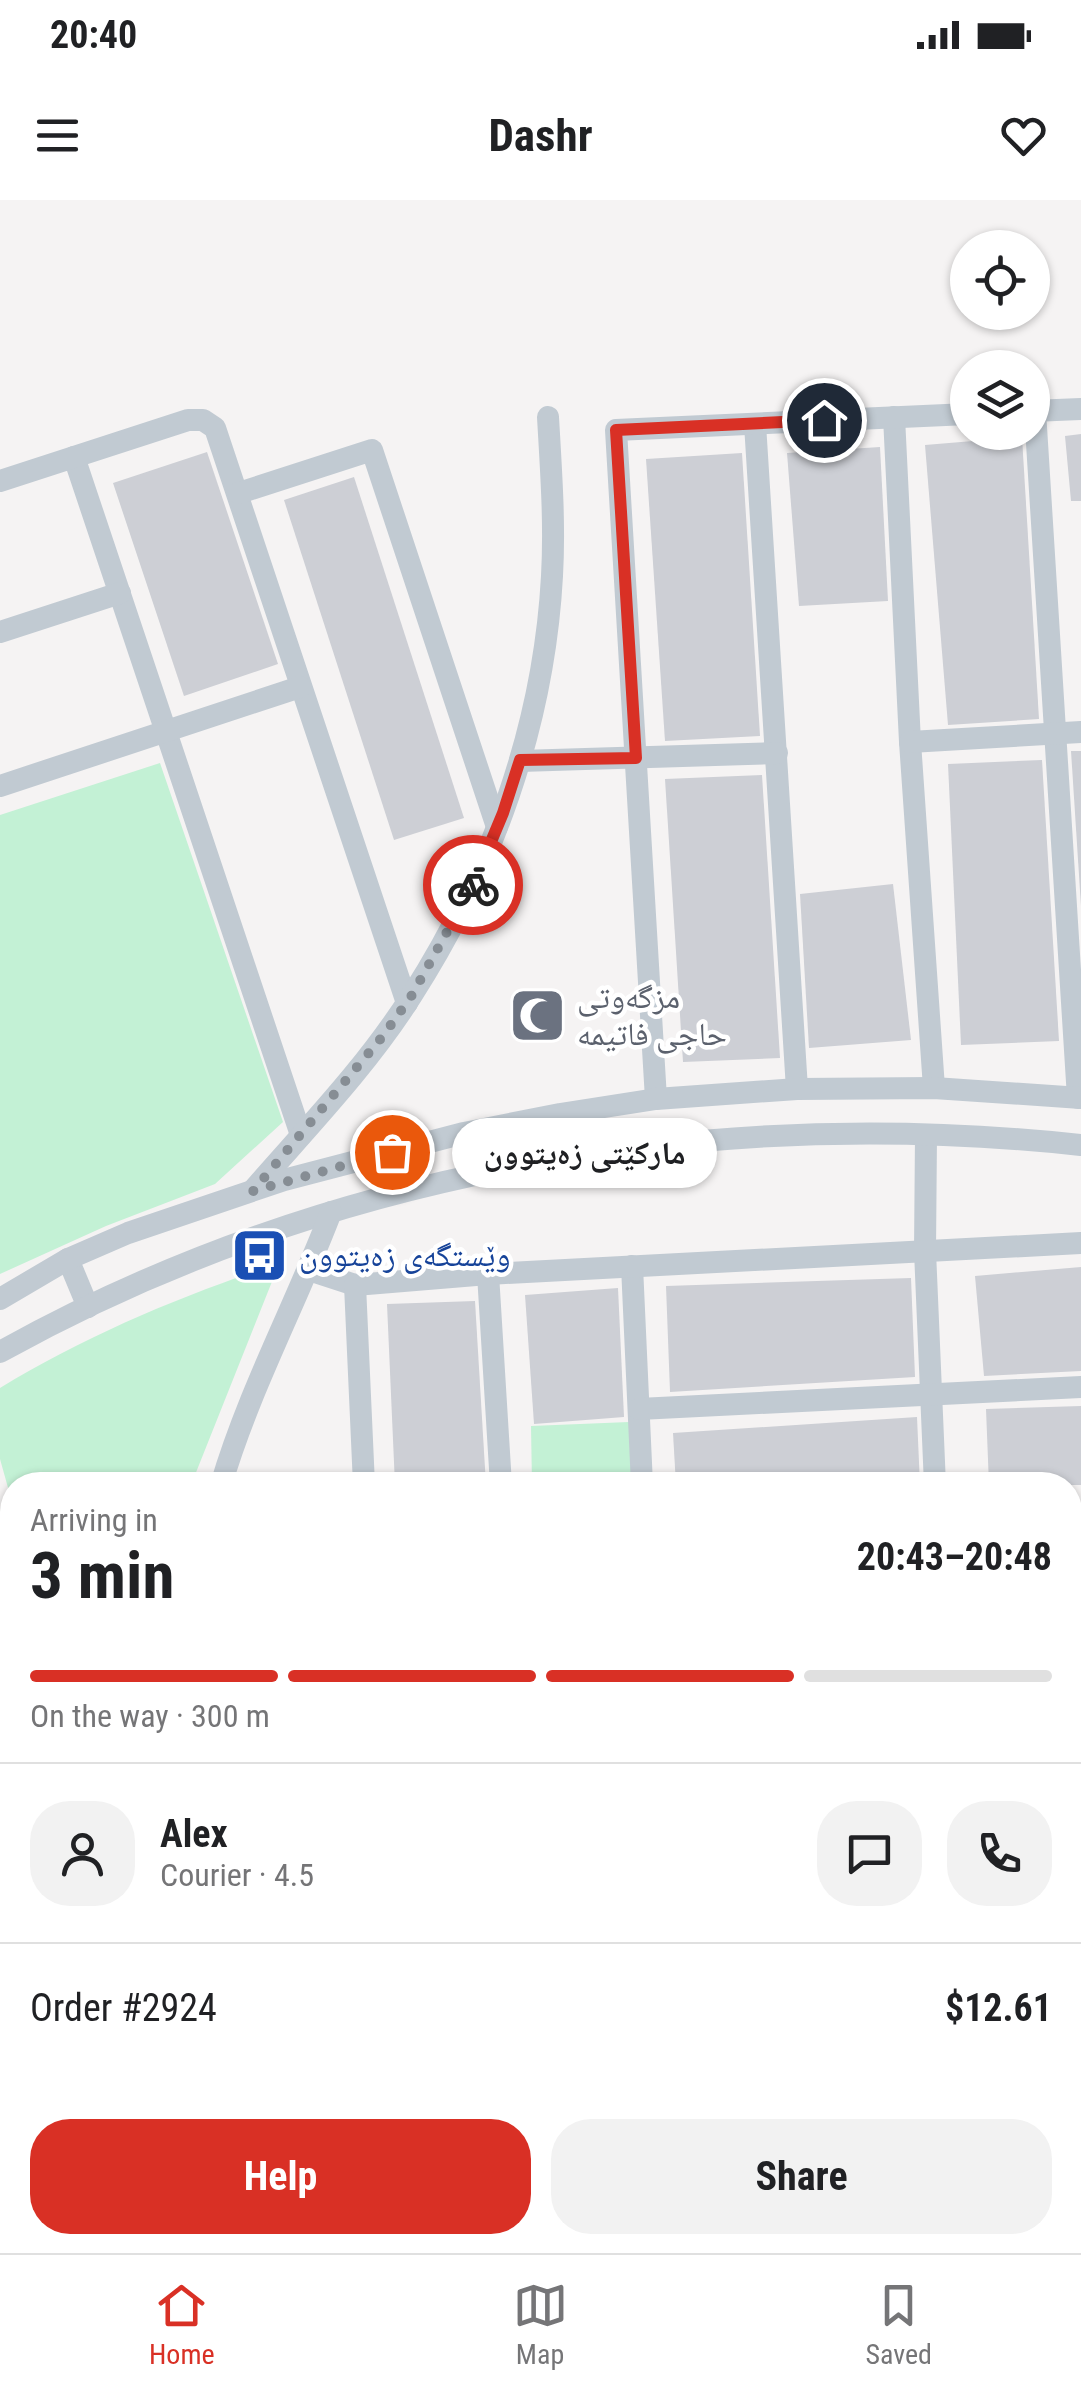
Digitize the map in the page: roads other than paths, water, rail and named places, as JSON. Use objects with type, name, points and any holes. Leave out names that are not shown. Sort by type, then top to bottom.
[{"type":"street","points":[[1050,410],[1081,409]]},
{"type":"street","points":[[656,1099],[616,430],[950,415]]},
{"type":"street","points":[[253,1191],[407,1003],[477,878],[497,827],[520,760],[545,648],[552,576],[548,417]]},
{"type":"street","points":[[894,417],[910,742],[934,1088]]},
{"type":"street","points":[[0,481],[159,427],[203,420],[215,428],[407,1003]]},
{"type":"street","points":[[756,424],[797,1088]]},
{"type":"street","points":[[238,493],[372,450],[497,827]]},
{"type":"street","points":[[0,1298],[68,1260],[128,1234],[253,1191],[464,1133],[656,1099],[797,1088],[934,1088],[1080,1098],[1069,733],[1038,450]]},
{"type":"street","points":[[74,456],[301,1135]]},
{"type":"street","points":[[0,632],[120,593]]},
{"type":"street","points":[[0,786],[300,687]]},
{"type":"street","points":[[910,742],[1069,733]]},
{"type":"street","points":[[520,760],[777,753]]},
{"type":"street","points":[[0,1352],[150,1277],[298,1220],[465,1176],[616,1150],[814,1134],[926,1134],[1081,1144]]},
{"type":"street","points":[[926,1134],[925,1251],[934,1472]]},
{"type":"street","points":[[225,1472],[256,1383],[309,1270],[331,1212]]},
{"type":"street","points":[[309,1270],[355,1285],[488,1274],[1081,1243]]},
{"type":"street","points":[[68,1260],[88,1308]]},
{"type":"street","points":[[632,1266],[642,1472]]},
{"type":"street","points":[[488,1274],[500,1472]]},
{"type":"street","points":[[355,1285],[363,1472]]},
{"type":"street","points":[[640,1409],[1081,1387]]},
{"type":"place","name":"مزگەوتی حاجی فاتیمە","points":[[538,1015]]},
{"type":"place","name":"مارکێتی زەیتوون","points":[[392,1152]]},
{"type":"place","name":"وێستگەی زەیتوون","points":[[260,1255]]}]
